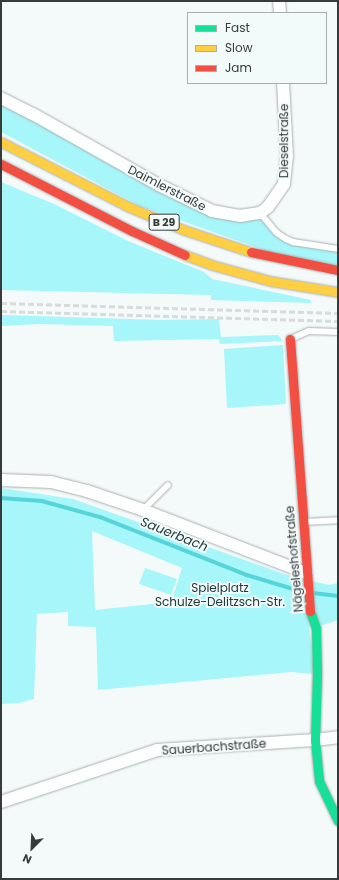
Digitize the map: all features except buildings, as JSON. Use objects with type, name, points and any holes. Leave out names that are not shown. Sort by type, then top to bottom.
[{"type":"main road","name":"B 29","points":[[1,142],[129,207],[184,230],[255,253],[338,270]]},
{"type":"main road","name":"B 29","points":[[1,164],[61,196],[172,250],[212,265],[270,281],[338,292]]},
{"type":"main road","name":"B 29","points":[[1,174],[61,196]]},
{"type":"main road","name":"Nägeleshofstraße","points":[[290,339],[306,576],[309,607],[316,628],[317,674],[315,740],[319,782],[338,821]]},
{"type":"street","points":[[279,1],[280,12]]},
{"type":"street","name":"Dieselstraße","points":[[260,213],[275,200],[284,184],[286,156],[283,84]]},
{"type":"street","name":"Daimlerstraße","points":[[1,98],[33,114],[159,185],[212,210],[240,216],[260,213]]},
{"type":"street","points":[[1,480],[51,482],[87,491],[143,510],[306,576]]},
{"type":"street","name":"Sauerbachstraße","points":[[1,802],[157,750],[315,740],[338,737]]},
{"type":"lane","points":[[260,213],[277,233],[286,239],[293,242],[338,249]]},
{"type":"lane","name":"Nägeleshofstraße","points":[[290,339],[309,332],[338,332]]},
{"type":"lane","points":[[143,510],[168,485]]},
{"type":"lane","points":[[302,522],[338,520]]},
{"type":"green space","points":[[1,98],[211,211],[260,213],[286,239],[338,249],[338,266],[281,256],[140,206],[1,132]]},
{"type":"green space","points":[[1,182],[54,204],[128,241],[204,272],[212,279],[311,300],[311,303],[211,300],[211,295],[1,290]]},
{"type":"green space","points":[[1,315],[162,320],[219,319],[221,337],[278,335],[283,341],[220,344],[219,339],[114,341],[113,326],[40,324],[1,326]]},
{"type":"green space","points":[[283,345],[286,404],[227,408],[224,349]]},
{"type":"green space","name":"Spielplatz Schulze-Delitzsch-Str.","points":[[1,488],[73,499],[304,581],[314,674],[291,672],[98,690],[96,627],[68,626],[68,612],[37,614],[34,699],[19,703],[1,704]],"holes":[[[92,531],[182,568],[171,602],[95,610]]]},
{"type":"green space","points":[[145,568],[177,579],[171,595],[139,584]]},
{"type":"green space","points":[[307,580],[329,585],[338,583],[338,620],[320,626]]},
{"type":"waterway","name":"Sauerbach","points":[[1,498],[42,501],[100,517],[247,575],[303,592]]},
{"type":"waterway","name":"Sauerbach","points":[[313,593],[338,596]]},
{"type":"railway","points":[[1,303],[338,313]]},
{"type":"railway","points":[[1,311],[338,321]]},
{"type":"traffic: fast","points":[[310,611],[316,628],[317,674],[315,740],[319,781],[338,821]]},
{"type":"traffic: slow","points":[[1,142],[129,207],[184,230],[251,252]]},
{"type":"traffic: slow","points":[[185,255],[212,265],[270,281],[338,292]]},
{"type":"traffic: jam","points":[[1,164],[132,231],[185,255]]},
{"type":"traffic: jam","points":[[251,252],[338,270]]},
{"type":"traffic: jam","points":[[290,339],[310,611]]}]
